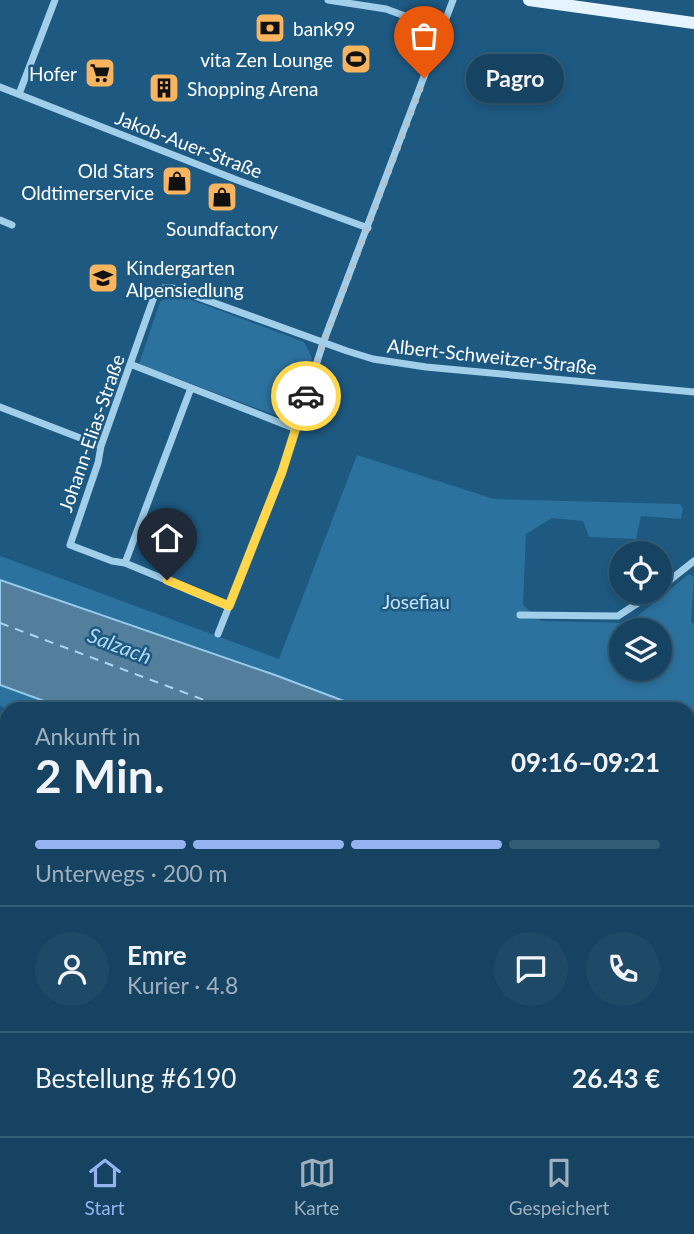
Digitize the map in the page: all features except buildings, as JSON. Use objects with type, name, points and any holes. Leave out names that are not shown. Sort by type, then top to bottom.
[{"type":"main road","points":[[529,0],[694,23]]},
{"type":"street","points":[[19,94],[54,0]]},
{"type":"street","points":[[328,0],[386,9],[443,30]]},
{"type":"street","points":[[218,634],[282,472],[323,343],[453,0]]},
{"type":"street","name":"Jakob-Auer-Straße","points":[[0,87],[368,228]]},
{"type":"street","points":[[0,220],[12,225]]},
{"type":"street","name":"Johann-Elias-Straße","points":[[125,563],[112,561],[70,545],[98,463],[101,446],[155,294],[163,288],[173,288]]},
{"type":"street","name":"Albert-Schweitzer-Straße","points":[[173,288],[373,359],[426,367],[694,392]]},
{"type":"street","points":[[130,364],[296,429]]},
{"type":"street","points":[[191,388],[125,563],[229,606]]},
{"type":"street","points":[[0,407],[101,446]]},
{"type":"street","points":[[672,578],[694,561]]},
{"type":"street","points":[[520,615],[618,616],[636,604]]},
{"type":"green space","points":[[178,295],[304,342],[312,358],[293,417],[288,420],[139,364],[160,302],[167,296]]},
{"type":"green space","name":"Josefiau","points":[[357,455],[494,499],[680,504],[683,509],[681,519],[641,516],[636,539],[589,537],[583,521],[552,518],[526,534],[523,605],[541,621],[609,623],[609,681],[672,681],[672,618],[635,618],[652,604],[672,604],[672,588],[689,574],[694,577],[691,621],[694,625],[694,702],[346,702],[0,580],[0,556],[279,659]]},
{"type":"green space","points":[[0,685],[47,702],[0,702]]},
{"type":"water","name":"Salzach","points":[[0,580],[346,702],[47,702],[0,685]]},
{"type":"ferry route","points":[[0,623],[209,702]]},
{"type":"way so far","points":[[306,396],[323,343],[424,78]]},
{"type":"place","name":"bank99","points":[[270,28]]},
{"type":"place","name":"vita Zen Lounge","points":[[356,59]]},
{"type":"place","name":"Hofer","points":[[100,73]]},
{"type":"place","name":"Pagro","points":[[424,78]]},
{"type":"place","name":"Shopping Arena","points":[[164,88]]},
{"type":"place","name":"Old Stars Oldtimerservice","points":[[177,181]]},
{"type":"place","name":"Soundfactory","points":[[222,197]]},
{"type":"place","name":"Kindergarten Alpensiedlung","points":[[103,278]]},
{"type":"route","points":[[167,580],[229,606],[282,472],[306,396]]}]
